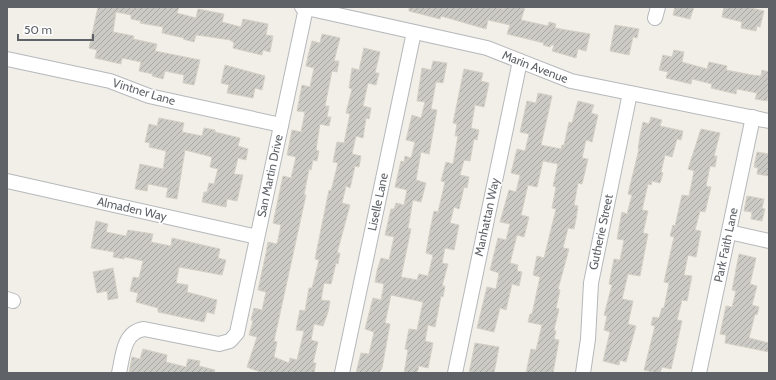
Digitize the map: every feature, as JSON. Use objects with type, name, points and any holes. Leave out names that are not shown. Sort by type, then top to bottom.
[{"type":"street","name":"Marin Avenue","points":[[304,7],[487,48],[571,81],[769,121]]},
{"type":"street","name":"San Martin Drive","points":[[119,373],[126,341],[133,332],[144,329],[219,344],[230,341],[237,333],[281,125],[304,7]]},
{"type":"street","name":"Liselle Lane","points":[[342,373],[414,32]]},
{"type":"street","name":"Vintner Lane","points":[[7,59],[110,81],[149,96],[281,125]]},
{"type":"street","name":"Manhattan Way","points":[[454,373],[520,61]]},
{"type":"street","name":"Gutherie Street","points":[[587,372],[591,283],[630,93]]},
{"type":"street","name":"Park Faith Lane","points":[[700,373],[753,117]]},
{"type":"street","name":"Almaden Way","points":[[7,181],[257,237]]},
{"type":"street","points":[[729,232],[769,241]]},
{"type":"building","points":[[98,7],[179,7],[177,13],[196,18],[198,9],[224,14],[222,22],[241,27],[243,19],[268,24],[266,35],[273,36],[270,52],[263,50],[262,55],[249,52],[233,48],[234,43],[230,40],[204,36],[196,35],[194,42],[162,33],[163,27],[140,23],[141,21],[131,19],[131,15],[116,12],[113,32],[134,36],[133,39],[157,44],[155,51],[200,60],[194,85],[183,83],[184,75],[165,71],[163,79],[152,76],[153,74],[139,71],[141,62],[122,58],[121,64],[95,58],[97,50],[89,48]]},
{"type":"building","points":[[409,7],[497,7],[504,9],[505,7],[525,7],[521,20],[548,26],[549,22],[556,24],[555,28],[590,34],[586,51],[578,49],[576,58],[552,51],[554,45],[551,45],[550,47],[543,45],[544,43],[507,34],[510,25],[488,20],[486,29],[441,16],[440,19],[409,11]]},
{"type":"building","points":[[675,7],[694,7],[690,19],[673,15]]},
{"type":"building","points":[[724,7],[747,7],[764,11],[760,27],[757,26],[756,31],[741,28],[742,22],[722,17]]},
{"type":"building","points":[[615,25],[639,29],[637,38],[633,37],[629,55],[610,51]]},
{"type":"building","points":[[322,34],[340,38],[334,61],[339,61],[337,72],[332,71],[325,106],[329,106],[327,117],[331,117],[329,126],[320,124],[316,150],[319,151],[317,161],[313,160],[311,170],[309,169],[304,195],[306,195],[274,341],[277,342],[274,357],[289,363],[290,358],[297,360],[304,331],[296,330],[300,310],[305,311],[309,288],[312,288],[319,260],[315,259],[329,190],[331,191],[338,163],[333,162],[337,142],[344,143],[350,114],[346,113],[352,89],[349,88],[352,68],[359,70],[364,48],[380,52],[375,73],[379,73],[376,85],[368,83],[363,106],[371,108],[369,119],[366,118],[363,138],[356,136],[352,154],[361,156],[359,167],[355,166],[350,188],[346,186],[342,203],[350,205],[337,253],[340,253],[338,264],[336,263],[331,284],[324,283],[321,300],[330,301],[328,312],[323,326],[314,324],[311,340],[318,342],[313,363],[316,363],[314,373],[263,373],[247,367],[257,337],[249,335],[253,321],[251,320],[254,308],[262,310],[266,292],[258,290],[268,242],[277,244],[281,225],[273,223],[283,176],[291,178],[296,157],[287,155],[292,130],[301,132],[305,112],[297,111],[302,85],[310,87],[314,68],[306,66],[308,56],[312,41],[320,43]]},
{"type":"building","points":[[674,50],[684,52],[682,62],[707,69],[709,62],[727,66],[726,70],[752,75],[761,76],[762,70],[769,72],[769,92],[767,101],[755,99],[757,93],[737,89],[736,94],[711,88],[712,84],[692,79],[691,84],[666,78],[668,72],[659,70],[663,55],[672,57]]},
{"type":"building","points":[[433,61],[447,63],[443,83],[436,82],[431,109],[437,110],[429,154],[421,152],[416,180],[426,183],[421,202],[413,200],[408,228],[411,229],[401,277],[417,280],[419,274],[428,276],[433,255],[426,253],[430,230],[434,211],[438,212],[445,182],[441,181],[446,162],[453,164],[458,136],[455,136],[457,124],[453,123],[464,69],[483,73],[481,81],[489,83],[484,107],[475,105],[471,128],[479,130],[477,140],[474,139],[470,161],[464,160],[460,175],[469,177],[467,188],[464,187],[459,209],[454,207],[450,223],[459,225],[454,250],[445,248],[442,263],[448,264],[442,286],[445,286],[443,297],[441,296],[435,327],[428,325],[425,341],[433,343],[428,368],[419,366],[417,373],[404,373],[408,350],[405,349],[409,329],[417,330],[423,302],[391,295],[385,323],[390,324],[382,368],[379,373],[356,373],[361,353],[369,354],[374,332],[365,329],[373,298],[381,300],[384,284],[375,282],[381,258],[389,260],[394,237],[385,235],[391,209],[394,209],[396,203],[404,205],[407,190],[395,187],[401,161],[404,162],[405,156],[411,158],[415,142],[406,140],[412,115],[421,118],[425,102],[417,101],[422,68],[431,70]]},
{"type":"building","points":[[225,65],[265,76],[262,90],[255,88],[253,98],[227,93],[229,85],[221,83]]},
{"type":"building","points":[[538,93],[552,96],[541,145],[561,149],[562,145],[564,145],[569,122],[572,123],[578,101],[594,105],[591,113],[598,115],[592,142],[586,140],[582,158],[588,159],[582,184],[578,183],[574,205],[578,206],[574,229],[568,228],[563,248],[569,249],[558,289],[560,290],[556,308],[559,309],[554,330],[556,331],[554,339],[559,340],[553,373],[526,373],[531,349],[536,350],[542,325],[528,322],[530,314],[532,314],[540,277],[533,275],[537,256],[544,258],[556,209],[552,208],[556,187],[553,186],[558,164],[543,161],[537,187],[528,185],[521,215],[529,217],[524,237],[517,235],[510,263],[518,265],[517,271],[522,272],[519,286],[512,284],[506,310],[500,308],[494,332],[477,328],[487,287],[496,289],[499,273],[490,270],[498,238],[506,240],[510,224],[500,222],[509,190],[516,192],[520,175],[511,173],[517,149],[525,151],[529,134],[520,132],[527,101],[536,103]]},
{"type":"building","points":[[651,117],[662,120],[660,126],[683,131],[681,140],[677,139],[672,157],[665,155],[660,183],[652,181],[651,185],[648,184],[642,210],[648,211],[643,233],[648,234],[640,276],[628,274],[622,299],[633,301],[628,324],[636,326],[626,362],[620,360],[619,365],[603,361],[610,332],[604,330],[607,316],[604,315],[612,285],[609,284],[614,259],[620,260],[624,240],[617,239],[622,212],[627,214],[632,195],[628,194],[639,149],[643,122],[649,124]]},
{"type":"building","points":[[159,118],[184,123],[182,132],[202,136],[204,128],[240,138],[238,146],[248,149],[246,160],[238,158],[234,174],[243,175],[237,201],[227,199],[226,207],[202,202],[204,192],[207,192],[209,183],[214,184],[218,169],[210,167],[212,157],[185,150],[177,199],[166,197],[168,188],[148,184],[147,191],[135,189],[140,164],[163,169],[166,151],[149,147],[150,143],[145,142],[149,124],[157,126]]},
{"type":"building","points":[[701,129],[720,133],[714,156],[717,156],[715,167],[710,166],[706,186],[711,187],[705,212],[700,211],[695,230],[701,231],[696,257],[688,255],[684,275],[692,276],[687,301],[682,300],[677,320],[682,321],[671,369],[662,367],[660,373],[657,373],[644,370],[655,326],[651,325],[653,317],[659,318],[662,308],[664,308],[669,283],[664,282],[674,237],[670,236],[673,225],[675,226],[682,195],[689,196],[694,171],[688,169]]},
{"type":"building","points":[[757,152],[769,154],[769,176],[757,174],[758,168],[754,167]]},
{"type":"building","points":[[747,196],[764,199],[762,208],[765,209],[762,221],[751,219],[752,212],[744,211]]},
{"type":"building","points":[[96,221],[108,224],[106,232],[126,236],[128,230],[153,234],[151,242],[171,246],[172,238],[220,249],[218,258],[226,260],[222,275],[179,267],[176,283],[188,285],[187,292],[217,300],[214,314],[207,312],[204,322],[158,312],[158,308],[136,302],[138,293],[130,291],[133,277],[139,278],[143,261],[125,257],[124,259],[113,257],[114,252],[91,248]]},
{"type":"building","points":[[739,254],[756,258],[750,284],[757,286],[752,305],[759,307],[757,315],[755,314],[749,338],[769,343],[769,352],[725,343],[726,335],[720,334],[726,306],[732,307],[736,291],[732,290]]},
{"type":"building","points":[[113,268],[118,298],[108,300],[107,291],[97,293],[93,272]]},
{"type":"building","points":[[475,343],[499,347],[494,373],[469,373]]},
{"type":"building","points":[[143,349],[167,355],[166,362],[186,367],[188,359],[200,361],[199,366],[215,370],[214,373],[129,373],[132,357],[140,359]]}]
